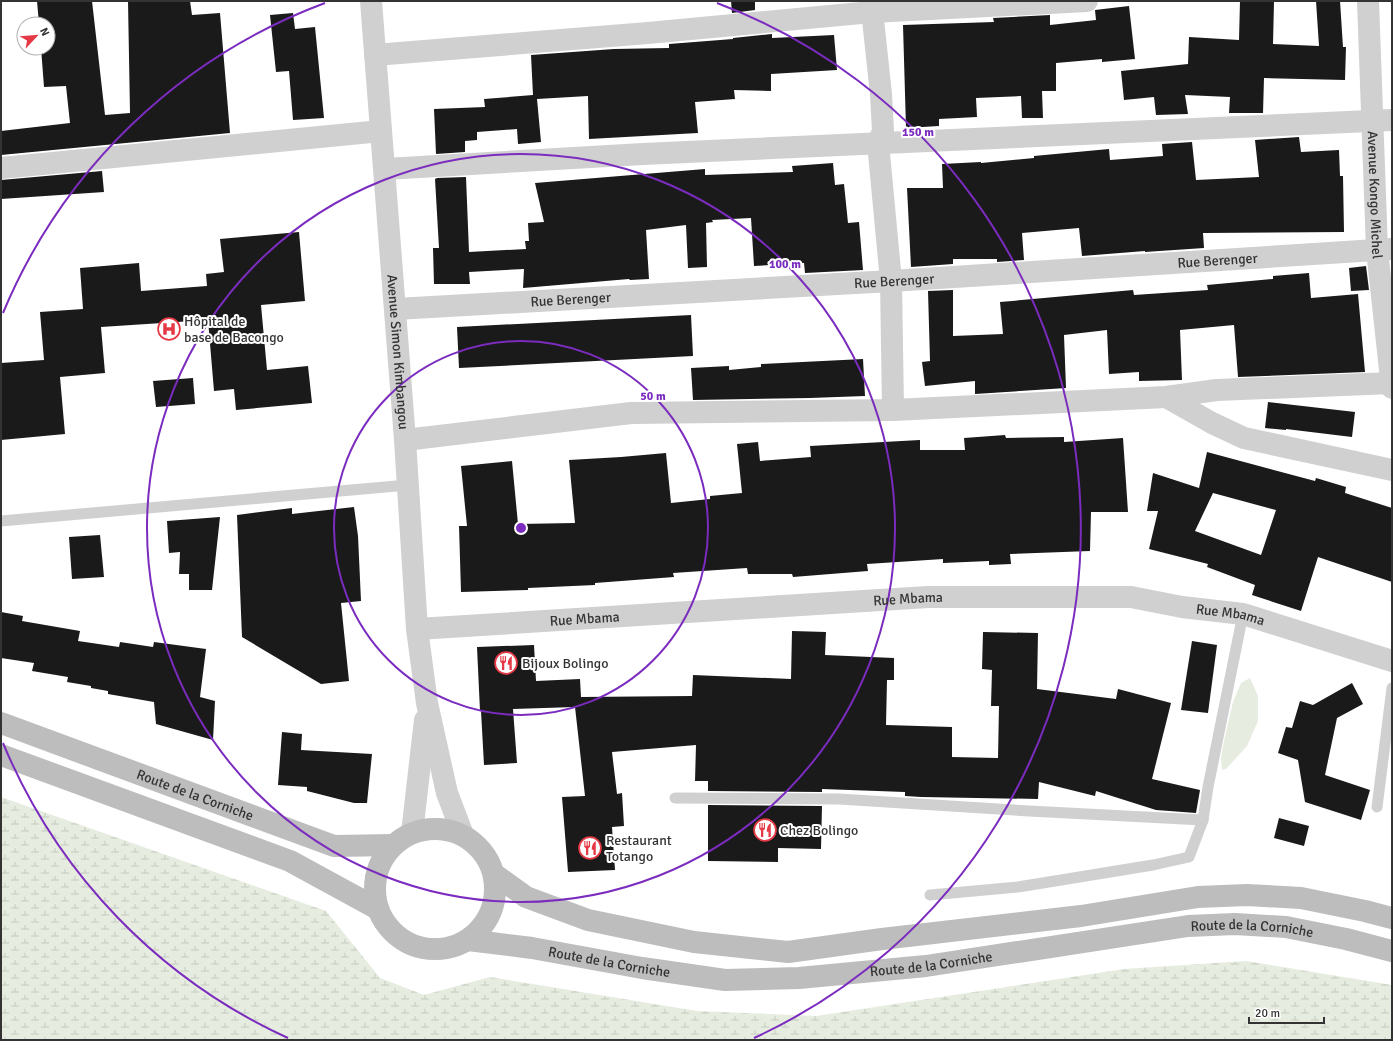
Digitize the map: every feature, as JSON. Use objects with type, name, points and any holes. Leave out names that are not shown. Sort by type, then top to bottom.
[{"type":"main road","name":"Route de la Corniche","points":[[1,723],[334,846],[393,845]]},
{"type":"main road","name":"Route de la Corniche","points":[[1,755],[290,860],[378,909]]},
{"type":"main road","points":[[429,828],[446,829],[463,835],[477,845],[488,858],[494,874],[496,893],[492,912],[482,928],[468,940],[452,948],[434,950],[416,947],[400,938],[386,925],[378,909],[375,892],[376,874],[383,858],[393,845],[412,833],[429,828]]},
{"type":"main road","name":"Route de la Corniche","points":[[494,874],[526,897],[588,920],[694,942],[788,952],[882,939],[1081,916],[1198,897],[1246,895],[1301,898],[1392,918]]},
{"type":"main road","name":"Route de la Corniche","points":[[468,940],[532,948],[642,968],[725,980],[799,978],[926,966],[1188,926],[1235,924],[1286,927],[1346,939],[1392,951]]},
{"type":"street","name":"Avenue Simon Kimbangou","points":[[371,1],[396,309],[417,629],[427,703],[447,793],[463,835]]},
{"type":"street","points":[[375,55],[648,33],[872,6],[1086,1]]},
{"type":"street","name":"Avenue Kongo Michel","points":[[1368,1],[1382,120],[1384,249],[1392,385]]},
{"type":"street","points":[[872,6],[881,94],[883,131],[878,143],[891,281],[893,410]]},
{"type":"street","points":[[385,169],[878,143],[1382,120]]},
{"type":"street","points":[[1,168],[381,131]]},
{"type":"street","name":"Rue Berenger","points":[[396,309],[891,281],[1384,249]]},
{"type":"street","points":[[405,440],[631,413],[893,410],[1166,396],[1217,390],[1392,385]]},
{"type":"street","points":[[1166,396],[1212,423],[1244,438],[1392,470]]},
{"type":"street","name":"Rue Mbama","points":[[417,629],[928,597],[1131,597],[1182,607],[1244,614],[1392,661]]},
{"type":"street","name":"Avenue Simon Kimbangou","points":[[412,833],[427,703]]},
{"type":"lane","points":[[1,520],[408,485]]},
{"type":"lane","points":[[930,895],[1018,887],[1153,865],[1190,856],[1203,820],[1208,787],[1244,614]]},
{"type":"lane","points":[[1377,806],[1392,688]]},
{"type":"lane","points":[[675,798],[839,798],[1029,811],[1203,820]]},
{"type":"green space","points":[[1250,678],[1258,696],[1258,721],[1247,746],[1226,769],[1222,770],[1221,758],[1233,702],[1241,683]]},
{"type":"green space","points":[[1,797],[326,911],[380,978],[424,995],[490,977],[697,1011],[816,1016],[1124,969],[1246,961],[1392,985],[1392,1040],[1,1040]]},
{"type":"building","points":[[37,1],[92,1],[105,115],[130,113],[128,1],[190,1],[192,15],[220,13],[230,133],[1,155],[1,131],[70,123],[66,86],[44,87],[42,56],[56,56],[56,16],[38,16]]},
{"type":"building","points":[[731,1],[755,1],[755,10],[732,13]]},
{"type":"building","points":[[1240,1],[1274,2],[1273,44],[1319,46],[1316,1],[1340,1],[1343,47],[1346,47],[1345,80],[1264,78],[1263,113],[1229,113],[1230,97],[1185,95],[1188,114],[1156,115],[1154,97],[1124,100],[1121,71],[1188,64],[1189,37],[1239,40]]},
{"type":"building","points":[[1129,6],[1135,59],[1102,62],[1102,59],[1056,63],[1056,91],[1042,91],[1043,118],[1022,118],[1021,96],[976,98],[977,117],[939,119],[939,126],[906,128],[903,25],[994,22],[993,18],[1050,15],[1050,25],[1096,20],[1095,10]]},
{"type":"building","points":[[293,13],[295,29],[315,27],[324,118],[293,120],[289,71],[276,72],[270,15]]},
{"type":"building","points":[[772,34],[772,38],[834,35],[837,70],[771,74],[771,91],[734,90],[735,99],[695,102],[698,133],[589,139],[588,96],[537,99],[541,142],[518,144],[517,129],[477,132],[477,140],[465,141],[465,152],[436,154],[434,109],[485,107],[484,99],[533,95],[531,55],[614,49],[669,48],[669,44],[733,39]]},
{"type":"building","points":[[1299,137],[1301,152],[1339,150],[1340,176],[1343,176],[1344,232],[1203,233],[1204,248],[1082,256],[1079,228],[1022,233],[1024,260],[997,262],[997,259],[953,259],[953,264],[911,267],[907,188],[943,188],[942,164],[981,163],[1109,149],[1110,160],[1163,156],[1162,144],[1192,142],[1196,180],[1259,177],[1255,140]]},
{"type":"building","points":[[833,163],[835,185],[844,184],[848,223],[859,222],[863,270],[805,273],[804,263],[754,266],[751,218],[712,220],[713,222],[706,223],[707,267],[688,268],[686,225],[646,230],[649,279],[629,279],[523,288],[524,269],[469,272],[470,284],[434,284],[433,248],[439,248],[435,179],[437,178],[466,177],[469,252],[526,249],[525,241],[529,241],[528,223],[544,222],[535,183],[705,169],[705,175],[793,172],[792,166]]},
{"type":"building","points":[[102,171],[104,192],[1,199],[1,180]]},
{"type":"building","points":[[299,232],[305,301],[261,305],[267,370],[308,366],[312,403],[236,410],[234,389],[214,391],[208,320],[101,327],[105,373],[60,377],[65,434],[1,440],[1,363],[44,360],[40,312],[83,309],[80,268],[139,263],[141,291],[207,286],[206,274],[224,272],[220,239]]},
{"type":"building","points":[[1366,266],[1369,290],[1351,291],[1349,268]]},
{"type":"building","points":[[1309,273],[1311,298],[1358,294],[1365,372],[1238,377],[1234,325],[1180,330],[1182,380],[1139,381],[1139,372],[1109,374],[1107,330],[1064,335],[1066,388],[975,394],[975,381],[925,386],[922,362],[930,361],[928,291],[953,290],[953,336],[1003,334],[1000,302],[1133,290],[1134,295],[1208,290],[1207,285],[1273,279],[1273,276]]},
{"type":"building","points":[[691,315],[693,356],[459,368],[457,327]]},
{"type":"building","points":[[863,359],[865,396],[693,400],[691,368],[729,366],[729,370],[761,367],[761,364]]},
{"type":"building","points":[[193,378],[195,404],[156,407],[153,381]]},
{"type":"building","points":[[1268,402],[1355,412],[1352,437],[1265,428]]},
{"type":"building","points":[[1005,435],[1006,438],[1064,437],[1064,442],[1123,438],[1128,512],[1091,512],[1090,551],[1010,554],[1011,564],[989,565],[989,561],[943,563],[943,559],[867,564],[868,571],[793,577],[792,574],[748,574],[747,568],[673,573],[674,577],[595,583],[595,585],[528,588],[528,590],[461,592],[459,526],[467,526],[461,466],[512,461],[518,524],[575,523],[569,460],[666,453],[671,503],[710,499],[710,496],[742,493],[737,444],[758,442],[760,461],[811,457],[810,446],[920,440],[920,450],[965,450],[964,438]]},
{"type":"building","points":[[1207,452],[1315,481],[1316,478],[1346,487],[1345,493],[1392,508],[1392,582],[1318,557],[1301,611],[1252,595],[1255,585],[1207,567],[1208,564],[1149,549],[1158,511],[1147,511],[1153,473],[1199,488]],"holes":[[[1213,493],[1276,510],[1261,555],[1195,531]]]},
{"type":"building","points":[[354,507],[358,536],[361,601],[341,603],[349,681],[321,684],[242,637],[237,515],[292,508],[292,514]]},
{"type":"building","points":[[220,517],[212,590],[189,590],[189,574],[179,574],[180,552],[169,553],[167,521]]},
{"type":"building","points":[[100,535],[104,577],[72,579],[69,537]]},
{"type":"building","points":[[1,612],[23,616],[22,621],[80,631],[78,641],[119,647],[120,642],[153,647],[154,642],[206,649],[200,697],[215,701],[213,740],[156,724],[154,702],[108,694],[108,691],[91,688],[91,686],[67,682],[68,677],[32,671],[34,663],[1,658]]},
{"type":"building","points":[[792,631],[826,632],[825,655],[894,658],[894,680],[887,680],[886,725],[952,727],[952,757],[998,758],[999,706],[991,706],[992,670],[982,669],[983,632],[1038,633],[1037,689],[1116,699],[1118,689],[1171,703],[1152,779],[1200,790],[1196,813],[1156,810],[1096,791],[1095,796],[1039,782],[1038,799],[921,797],[905,796],[905,792],[822,789],[822,792],[708,791],[708,781],[695,781],[696,745],[612,752],[617,794],[622,793],[624,826],[612,827],[615,870],[568,872],[562,797],[585,796],[575,707],[513,709],[517,763],[484,765],[477,647],[534,645],[536,681],[580,679],[581,697],[692,696],[693,675],[791,679]]},
{"type":"building","points":[[1192,641],[1217,645],[1208,713],[1181,710]]},
{"type":"building","points":[[1352,683],[1363,704],[1337,718],[1325,775],[1370,790],[1361,820],[1305,802],[1298,760],[1278,753],[1286,727],[1292,728],[1300,701],[1313,705]]},
{"type":"building","points":[[282,732],[302,734],[301,750],[372,754],[367,803],[354,803],[307,791],[307,787],[278,785]]},
{"type":"building","name":"Chez Bolingo","points":[[708,805],[822,806],[821,849],[778,848],[778,862],[708,861]]},
{"type":"building","points":[[1279,818],[1309,826],[1304,846],[1274,838]]},
{"type":"place","name":"Hôpital de base de Bacongo","points":[[169,329]]},
{"type":"place","name":"Bijoux Bolingo","points":[[506,663]]},
{"type":"place","name":"Chez Bolingo","points":[[765,830]]},
{"type":"place","name":"Restaurant Totango","points":[[590,848]]}]
